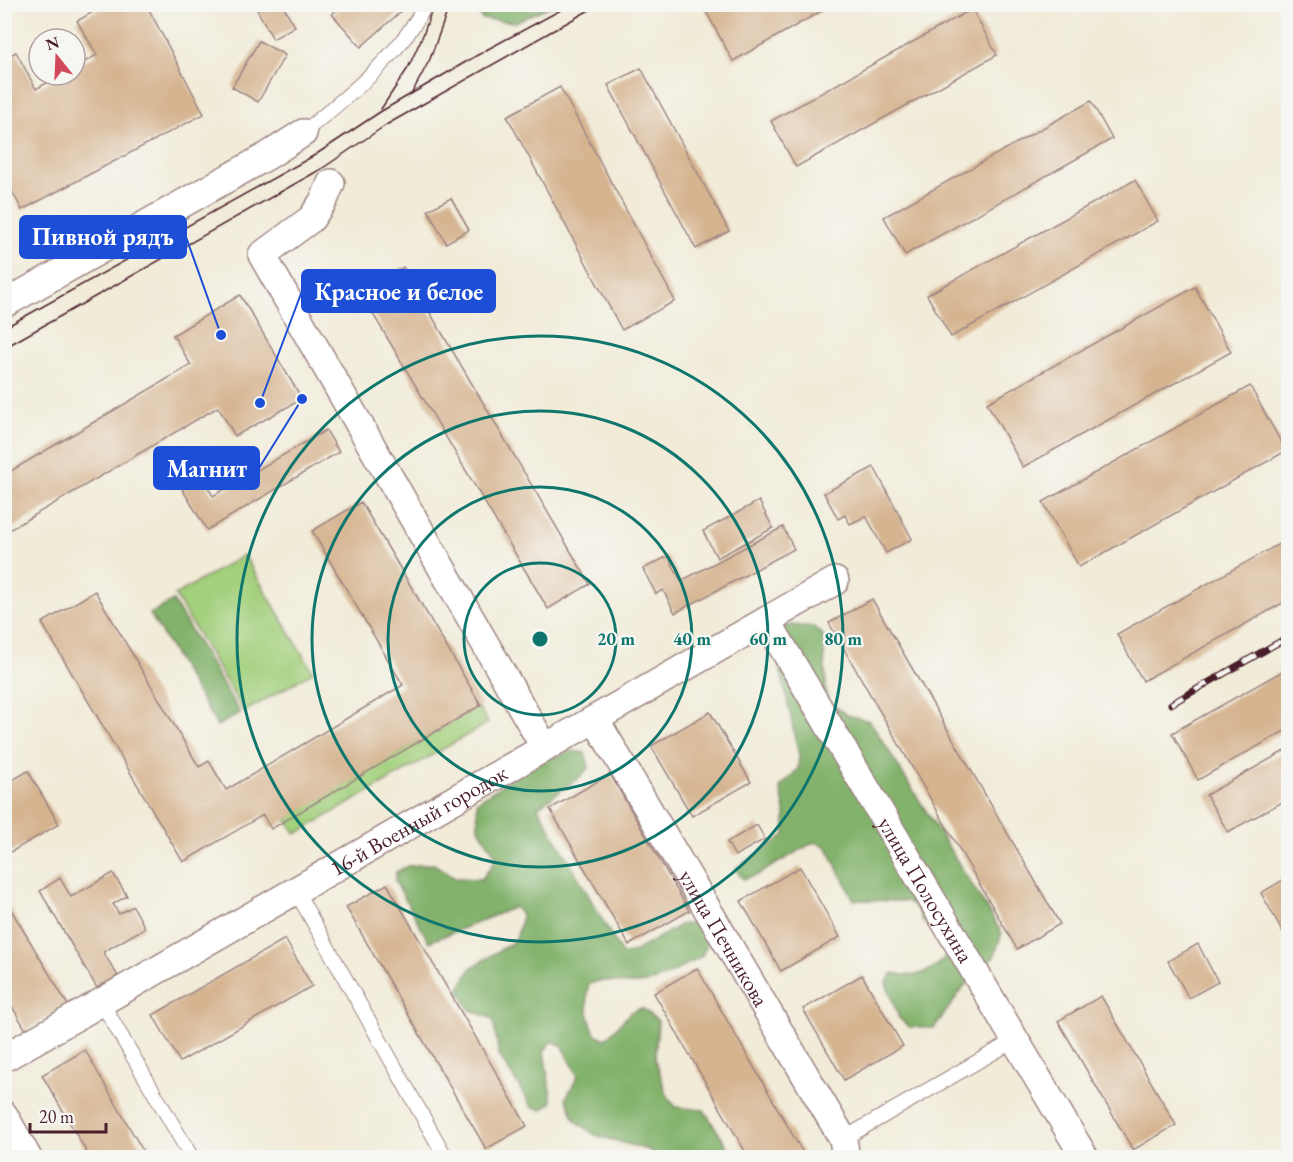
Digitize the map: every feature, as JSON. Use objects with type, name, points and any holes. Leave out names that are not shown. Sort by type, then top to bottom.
[{"type":"street","points":[[4,304],[303,134]]},
{"type":"street","points":[[332,183],[311,219],[262,255],[545,748]]},
{"type":"street","name":"16-й Военный городок","points":[[4,1058],[835,581]]},
{"type":"street","name":"улица Полосухина","points":[[767,621],[1085,1158]]},
{"type":"street","name":"улица Печникова","points":[[595,719],[844,1148]]},
{"type":"street","points":[[4,1115],[28,1158]]},
{"type":"lane","points":[[303,134],[378,70],[416,24],[426,4]]},
{"type":"lane","points":[[296,891],[446,1158]]},
{"type":"lane","points":[[102,1003],[192,1158]]},
{"type":"lane","points":[[844,1148],[1015,1040]]},
{"type":"green space","points":[[472,5],[553,5],[515,22],[482,19]]},
{"type":"green space","points":[[244,555],[313,672],[244,712],[175,595]]},
{"type":"green space","points":[[173,601],[240,713],[217,726],[150,614]]},
{"type":"green space","points":[[790,625],[814,627],[823,635],[827,700],[847,715],[870,721],[1002,933],[994,957],[974,973],[934,1028],[909,1027],[899,1018],[886,983],[893,973],[920,974],[935,967],[942,961],[951,945],[922,921],[917,909],[906,901],[854,900],[826,846],[814,842],[757,875],[743,879],[735,869],[785,835],[785,811],[780,788],[798,769],[799,755],[774,640],[778,629]]},
{"type":"green space","points":[[478,707],[488,723],[296,834],[286,819]]},
{"type":"green space","points":[[573,751],[585,753],[589,767],[580,777],[538,807],[622,954],[632,953],[682,924],[696,924],[707,944],[702,956],[653,981],[630,984],[601,981],[589,984],[587,1003],[595,1034],[606,1039],[631,1012],[642,1008],[658,1021],[655,1059],[668,1098],[676,1107],[704,1110],[734,1157],[649,1157],[652,1151],[595,1135],[575,1120],[566,1098],[578,1076],[562,1045],[551,1041],[544,1052],[552,1102],[542,1110],[531,1106],[499,1055],[493,1019],[470,1010],[459,989],[471,968],[516,940],[522,916],[515,907],[429,942],[395,881],[396,872],[408,866],[434,864],[455,878],[482,879],[497,858],[478,827],[477,802],[534,763]]},
{"type":"building","points":[[107,4],[146,4],[204,114],[22,210],[4,176],[4,58],[16,52],[27,72],[27,87],[36,89],[40,87],[87,87],[87,60],[97,55],[87,38],[87,27],[81,27],[77,21]]},
{"type":"building","points":[[254,4],[282,4],[295,26],[273,39]]},
{"type":"building","points":[[343,4],[409,4],[361,47],[332,14]]},
{"type":"building","points":[[702,4],[834,4],[733,61]]},
{"type":"building","points":[[972,9],[997,55],[796,167],[771,121]]},
{"type":"building","points":[[259,41],[285,55],[258,102],[232,87]]},
{"type":"building","points":[[641,68],[729,231],[696,249],[608,85]]},
{"type":"building","points":[[560,87],[675,301],[622,330],[507,116]]},
{"type":"building","points":[[1091,101],[1112,139],[905,255],[884,217]]},
{"type":"building","points":[[1135,180],[1158,221],[951,337],[927,295]]},
{"type":"building","points":[[451,198],[469,230],[446,243],[428,210]]},
{"type":"building","points":[[403,267],[590,584],[548,609],[360,292]]},
{"type":"building","points":[[1195,287],[1231,352],[1023,467],[987,403]]},
{"type":"building","points":[[240,295],[302,399],[235,436],[218,407],[4,533],[4,475],[191,365],[173,335]]},
{"type":"building","points":[[1250,386],[1286,451],[1079,567],[1043,502]]},
{"type":"building","points":[[326,430],[339,452],[207,530],[182,489],[202,477],[213,496]]},
{"type":"building","points":[[874,467],[912,539],[886,553],[866,516],[850,524],[845,515],[838,519],[824,493]]},
{"type":"building","points":[[759,501],[773,528],[717,558],[703,531]]},
{"type":"building","points":[[361,502],[481,705],[271,829],[263,815],[183,862],[42,623],[95,591],[199,767],[209,761],[226,790],[403,685],[312,531]]},
{"type":"building","points":[[783,527],[794,549],[675,613],[663,590],[656,594],[643,569],[668,556],[681,581]]},
{"type":"building","points":[[1288,539],[1288,600],[1143,681],[1117,634]]},
{"type":"building","points":[[872,599],[1060,924],[1017,949],[829,623]]},
{"type":"building","points":[[1288,668],[1288,729],[1198,780],[1172,733]]},
{"type":"building","points":[[710,712],[751,782],[692,816],[651,746]]},
{"type":"building","points":[[1288,749],[1288,799],[1228,832],[1206,795]]},
{"type":"building","points":[[28,771],[59,824],[4,856],[4,785]]},
{"type":"building","points":[[610,774],[689,911],[629,945],[550,809]]},
{"type":"building","points":[[757,825],[765,839],[735,856],[727,842]]},
{"type":"building","points":[[800,867],[840,937],[781,971],[741,901]]},
{"type":"building","points":[[113,873],[127,896],[113,904],[119,914],[133,906],[145,928],[103,952],[118,976],[97,988],[40,891],[60,878],[71,897]]},
{"type":"building","points":[[1288,877],[1288,941],[1261,893]]},
{"type":"building","points":[[387,884],[527,1126],[486,1149],[346,907]]},
{"type":"building","points":[[4,898],[68,1005],[26,1030],[4,993]]},
{"type":"building","points":[[285,939],[312,986],[180,1062],[153,1015]]},
{"type":"building","points":[[1198,944],[1218,982],[1189,998],[1168,961]]},
{"type":"building","points":[[697,968],[806,1158],[749,1158],[654,993]]},
{"type":"building","points":[[862,975],[903,1046],[844,1080],[803,1009]]},
{"type":"building","points":[[1101,996],[1176,1125],[1133,1150],[1058,1021]]},
{"type":"building","points":[[85,1050],[147,1158],[90,1158],[42,1075]]},
{"type":"tram line","points":[[381,109],[408,68],[434,4]]},
{"type":"tram line","points":[[412,93],[430,59],[450,4]]},
{"type":"tram line","points":[[4,328],[315,155],[380,112],[488,49],[572,4]]},
{"type":"tram line","points":[[4,348],[323,168],[386,125],[600,4]]},
{"type":"railway","points":[[1171,704],[1288,637]]},
{"type":"place","name":"Пивной рядъ","points":[[221,335]]},
{"type":"place","name":"Магнит","points":[[302,399]]},
{"type":"place","name":"Красное и белое","points":[[260,403]]}]
